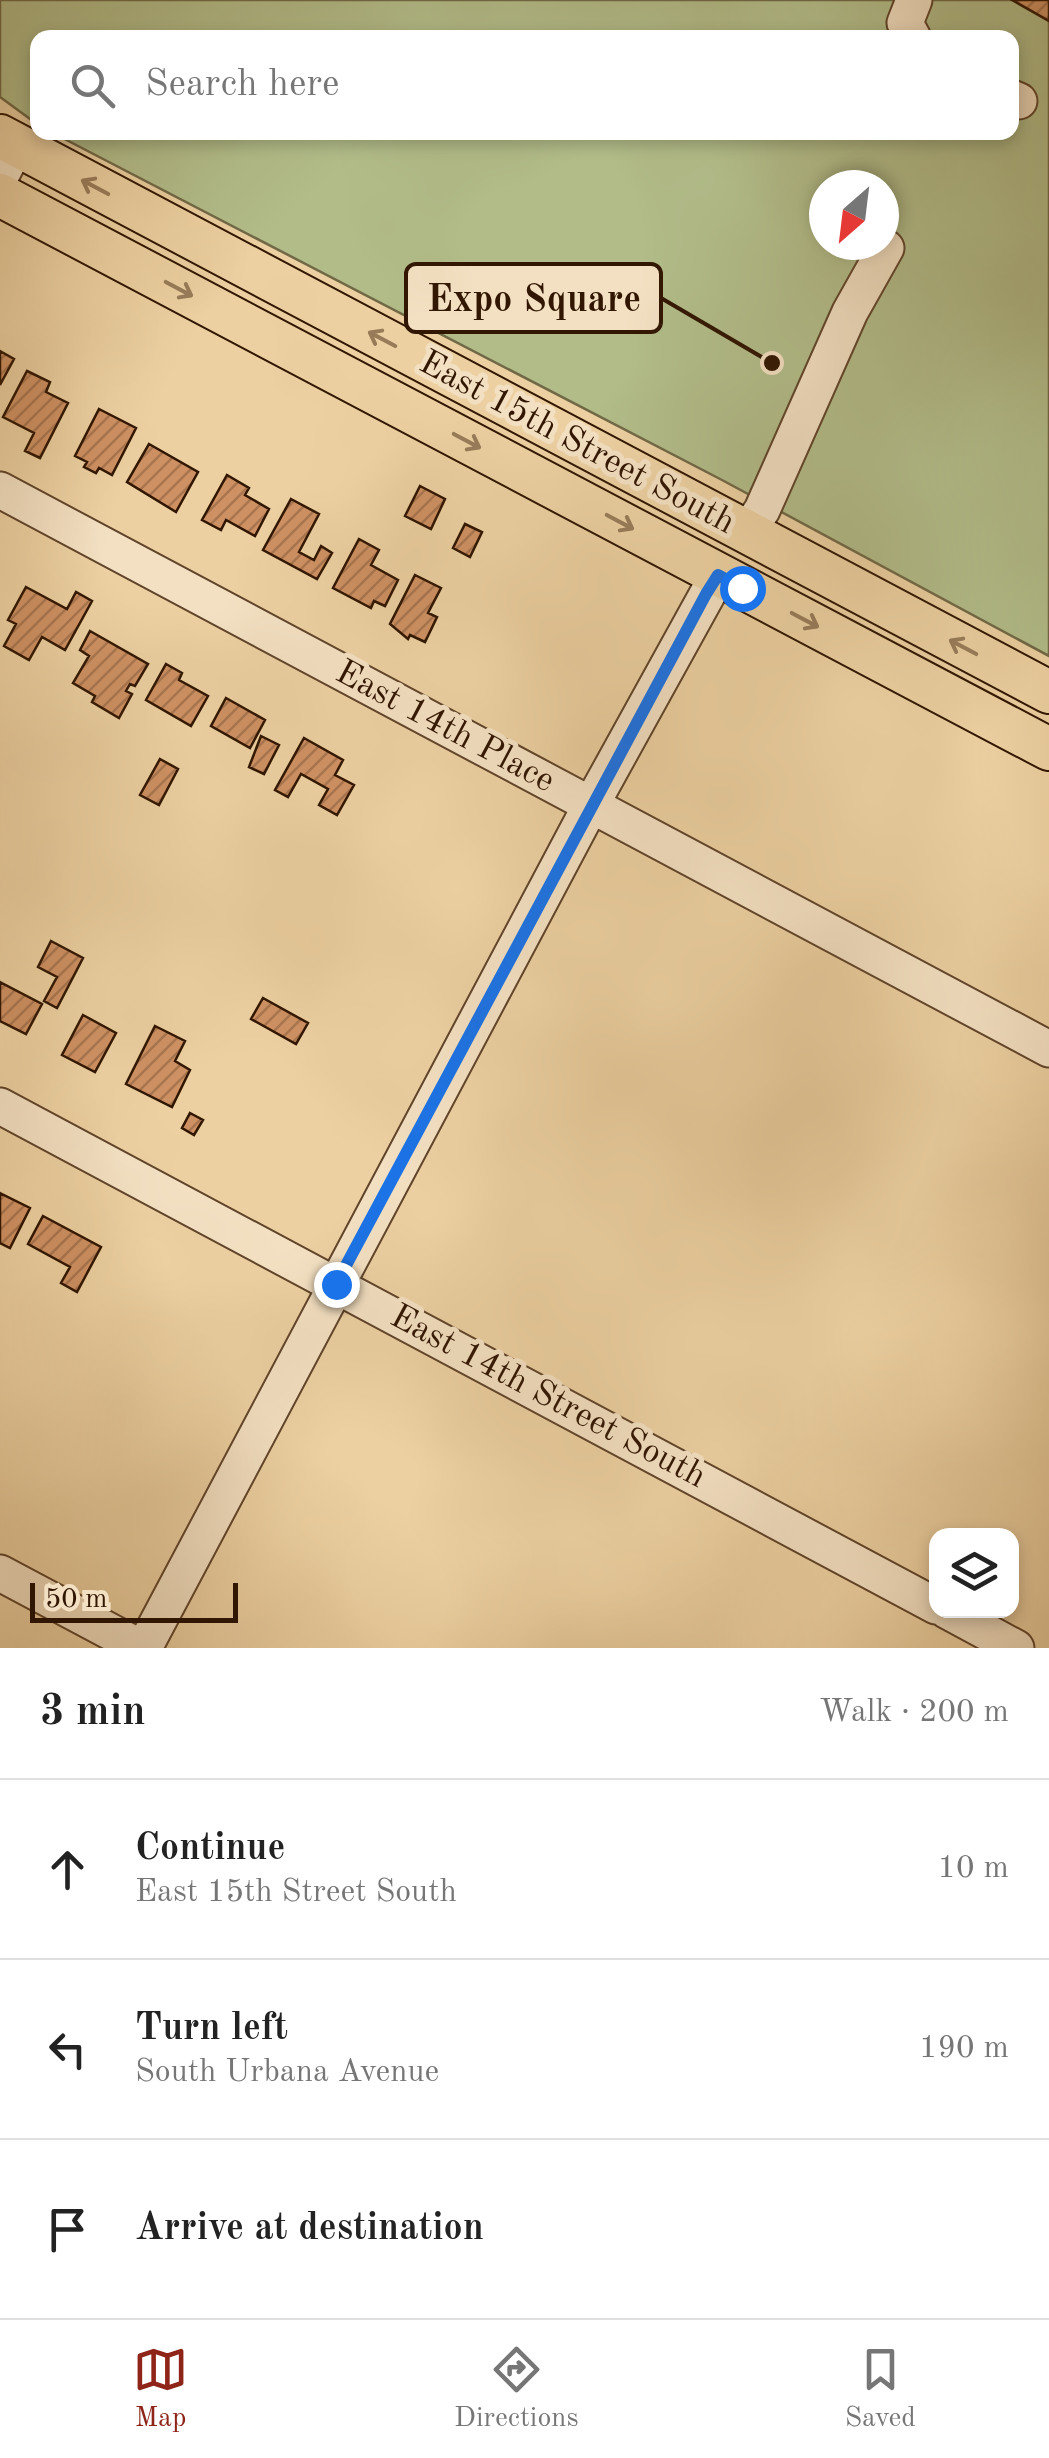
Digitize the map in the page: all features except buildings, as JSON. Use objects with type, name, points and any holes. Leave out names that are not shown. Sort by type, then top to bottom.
[{"type":"main road","name":"East 15th Street South","points":[[6,153],[747,532],[1049,692]]},
{"type":"main road","name":"East 15th Street South","points":[[0,195],[1049,749]]},
{"type":"main road","points":[[718,575],[747,532]]},
{"type":"street","points":[[909,30],[905,23],[914,0]]},
{"type":"street","points":[[747,532],[762,510],[850,312],[879,260]]},
{"type":"street","name":"East 14th Place","points":[[0,490],[1049,1049]]},
{"type":"street","points":[[0,1573],[142,1648],[591,805],[718,575]]},
{"type":"street","name":"East 14th Street South","points":[[0,1106],[929,1602]]},
{"type":"street","points":[[961,1618],[1016,1648]]},
{"type":"green space","points":[[0,0],[1049,0],[1049,656],[722,480],[66,140],[1019,140],[1019,30],[30,30],[30,119],[0,97]]},
{"type":"place","name":"Expo Square","points":[[772,363]]},
{"type":"route","points":[[336,1284],[706,594],[718,575],[742,588]]}]
